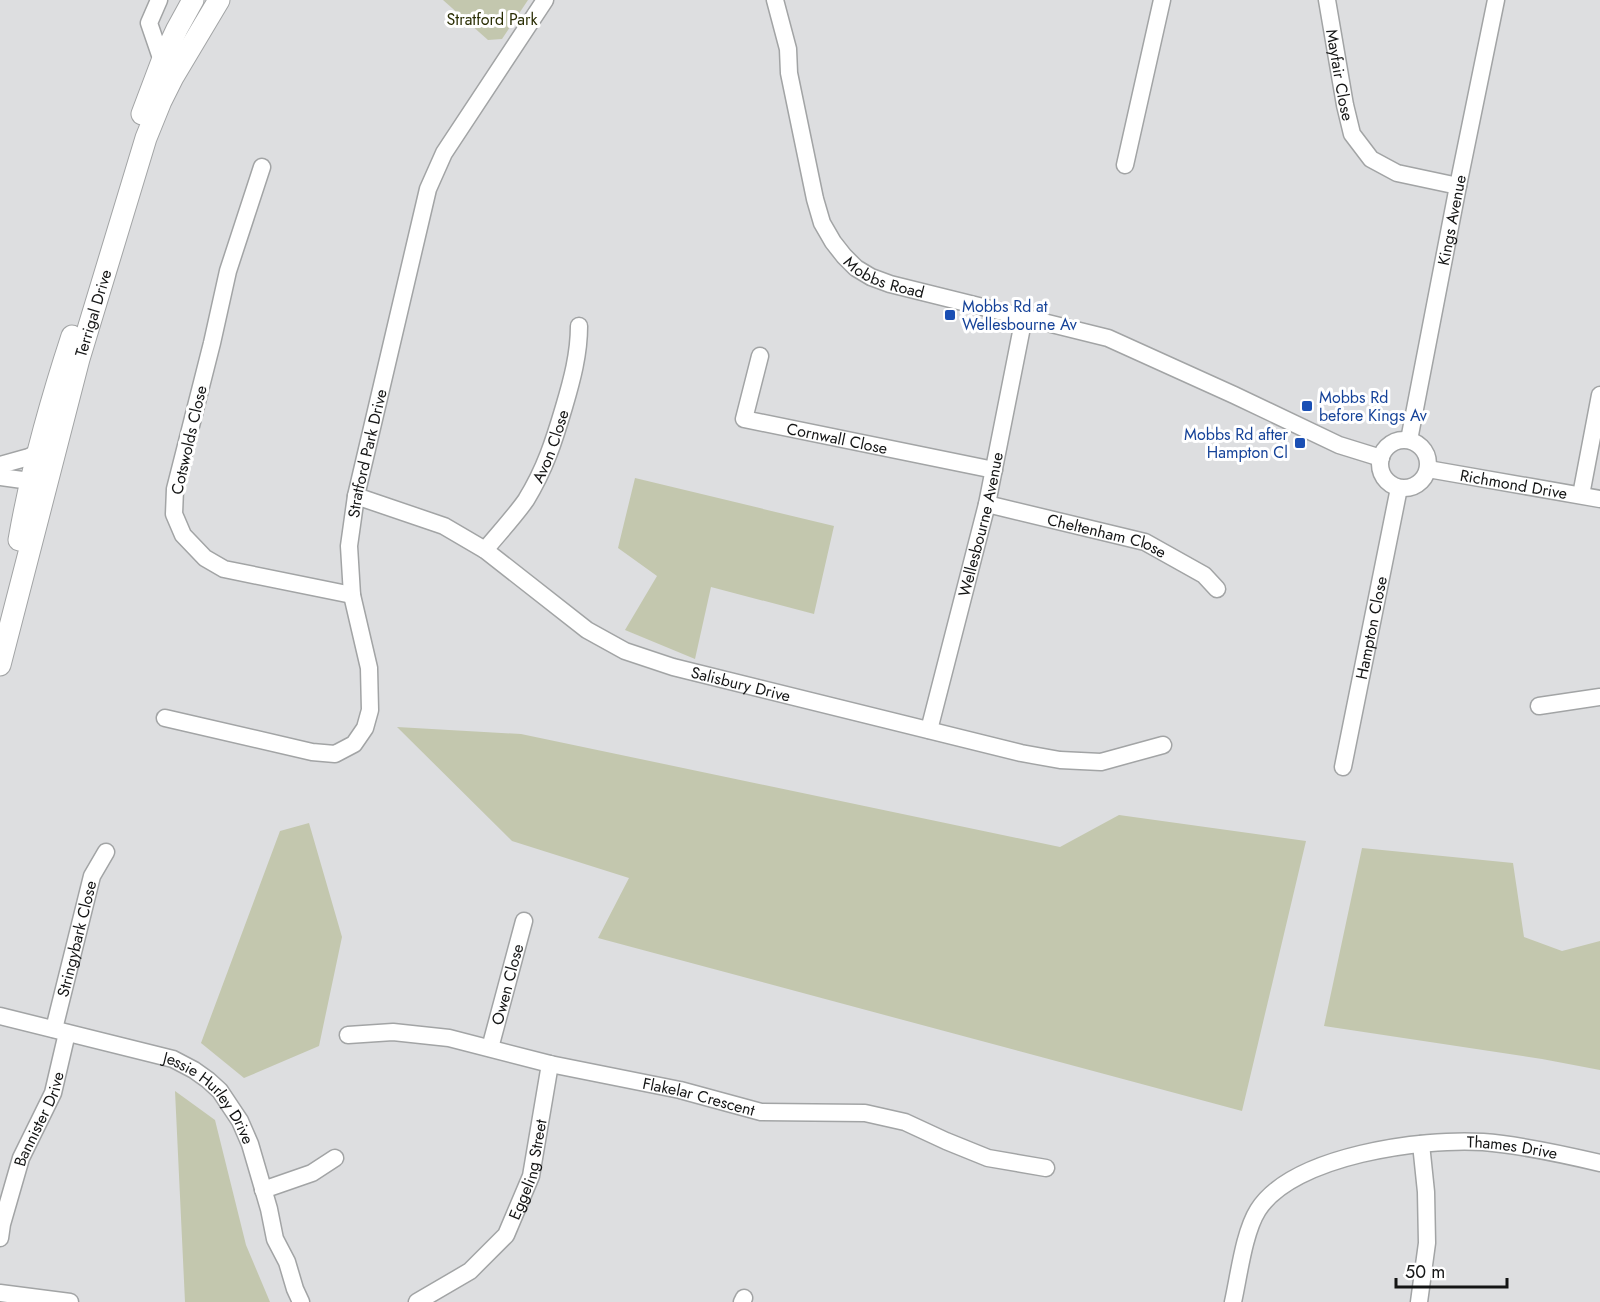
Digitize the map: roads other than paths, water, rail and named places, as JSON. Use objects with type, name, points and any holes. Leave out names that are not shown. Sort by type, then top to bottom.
[{"type":"main road","name":"Terrigal Drive","points":[[45,457],[146,138],[173,77],[219,0]]},
{"type":"main road","name":"Terrigal Drive","points":[[0,665],[45,457],[59,374],[140,120],[162,61],[177,29],[194,1]]},
{"type":"main road","points":[[30,481],[45,457]]},
{"type":"main road","name":"Terrigal Drive","points":[[6,640],[11,589],[30,481]]},
{"type":"street","points":[[159,0],[150,23],[162,61]]},
{"type":"street","name":"Stratford Park Drive","points":[[165,718],[312,752],[335,754],[354,744],[365,728],[371,698],[369,668],[352,595],[350,546],[356,496],[428,189],[444,153],[545,0]]},
{"type":"street","name":"Mobbs Road","points":[[775,0],[788,49],[789,73],[822,223],[838,249],[856,268],[890,285],[1123,343],[1339,445],[1381,458]]},
{"type":"street","points":[[1125,165],[1162,0]]},
{"type":"street","name":"Mayfair Close","points":[[1327,0],[1352,134],[1371,159],[1396,173],[1458,186]]},
{"type":"street","name":"Kings Avenue","points":[[1409,440],[1496,0]]},
{"type":"street","name":"Cotswolds Close","points":[[262,167],[228,271],[174,489],[174,514],[183,535],[205,558],[224,569],[352,595]]},
{"type":"street","name":"Wellesbourne Avenue","points":[[928,730],[987,504],[1024,317]]},
{"type":"street","name":"Avon Close","points":[[485,550],[524,502],[551,451],[579,346],[579,326]]},
{"type":"street","name":"Cornwall Close","points":[[760,356],[744,419],[994,470]]},
{"type":"street","points":[[1581,495],[1600,395]]},
{"type":"street","points":[[1409,440],[1422,447],[1426,454],[1428,469],[1422,481],[1414,487],[1399,488],[1392,485],[1382,474],[1381,458],[1383,452],[1394,442],[1409,440]]},
{"type":"street","points":[[0,465],[29,457],[45,457]]},
{"type":"street","name":"Richmond Drive","points":[[1428,469],[1600,499]]},
{"type":"street","points":[[0,477],[30,481]]},
{"type":"street","name":"Hampton Close","points":[[1343,767],[1399,488]]},
{"type":"street","name":"Salisbury Drive","points":[[356,496],[444,526],[485,550],[587,630],[625,651],[673,667],[1021,753],[1060,760],[1101,762],[1163,745]]},
{"type":"street","name":"Cheltenham Close","points":[[987,504],[1145,542],[1204,575],[1217,589]]},
{"type":"street","points":[[1539,706],[1600,697]]},
{"type":"street","name":"Stringybark Close","points":[[61,1031],[92,876],[106,852]]},
{"type":"street","name":"Owen Close","points":[[490,1048],[524,921]]},
{"type":"street","name":"Jessie Hurley Drive","points":[[0,1016],[173,1059],[194,1070],[220,1091],[247,1134],[269,1209],[275,1239],[287,1262],[301,1302]]},
{"type":"street","name":"Bannister Drive","points":[[0,1238],[21,1158],[53,1093],[61,1031]]},
{"type":"street","name":"Flakelar Crescent","points":[[348,1035],[393,1032],[449,1038],[550,1064],[680,1090],[761,1112],[865,1113],[905,1122],[988,1158],[1046,1168]]},
{"type":"street","name":"Eggeling Street","points":[[417,1302],[470,1271],[506,1235],[531,1176],[550,1064]]},
{"type":"street","name":"Thames Drive","points":[[1233,1302],[1244,1251],[1257,1211],[1263,1203],[1294,1178],[1318,1167],[1360,1154],[1421,1144],[1460,1141],[1484,1142],[1600,1163]]},
{"type":"street","points":[[1420,1302],[1428,1243],[1421,1144]]},
{"type":"street","points":[[263,1190],[312,1173],[335,1158]]},
{"type":"street","points":[[0,1293],[70,1302]]},
{"type":"place","name":"Mobbs Rd at Wellesbourne Av","points":[[950,315]]},
{"type":"place","name":"Mobbs Rd before Kings Av","points":[[1307,406]]},
{"type":"place","name":"Mobbs Rd after Hampton Cl","points":[[1300,443]]},
{"type":"park label","name":"Stratford Park","points":[[492,19]]}]
